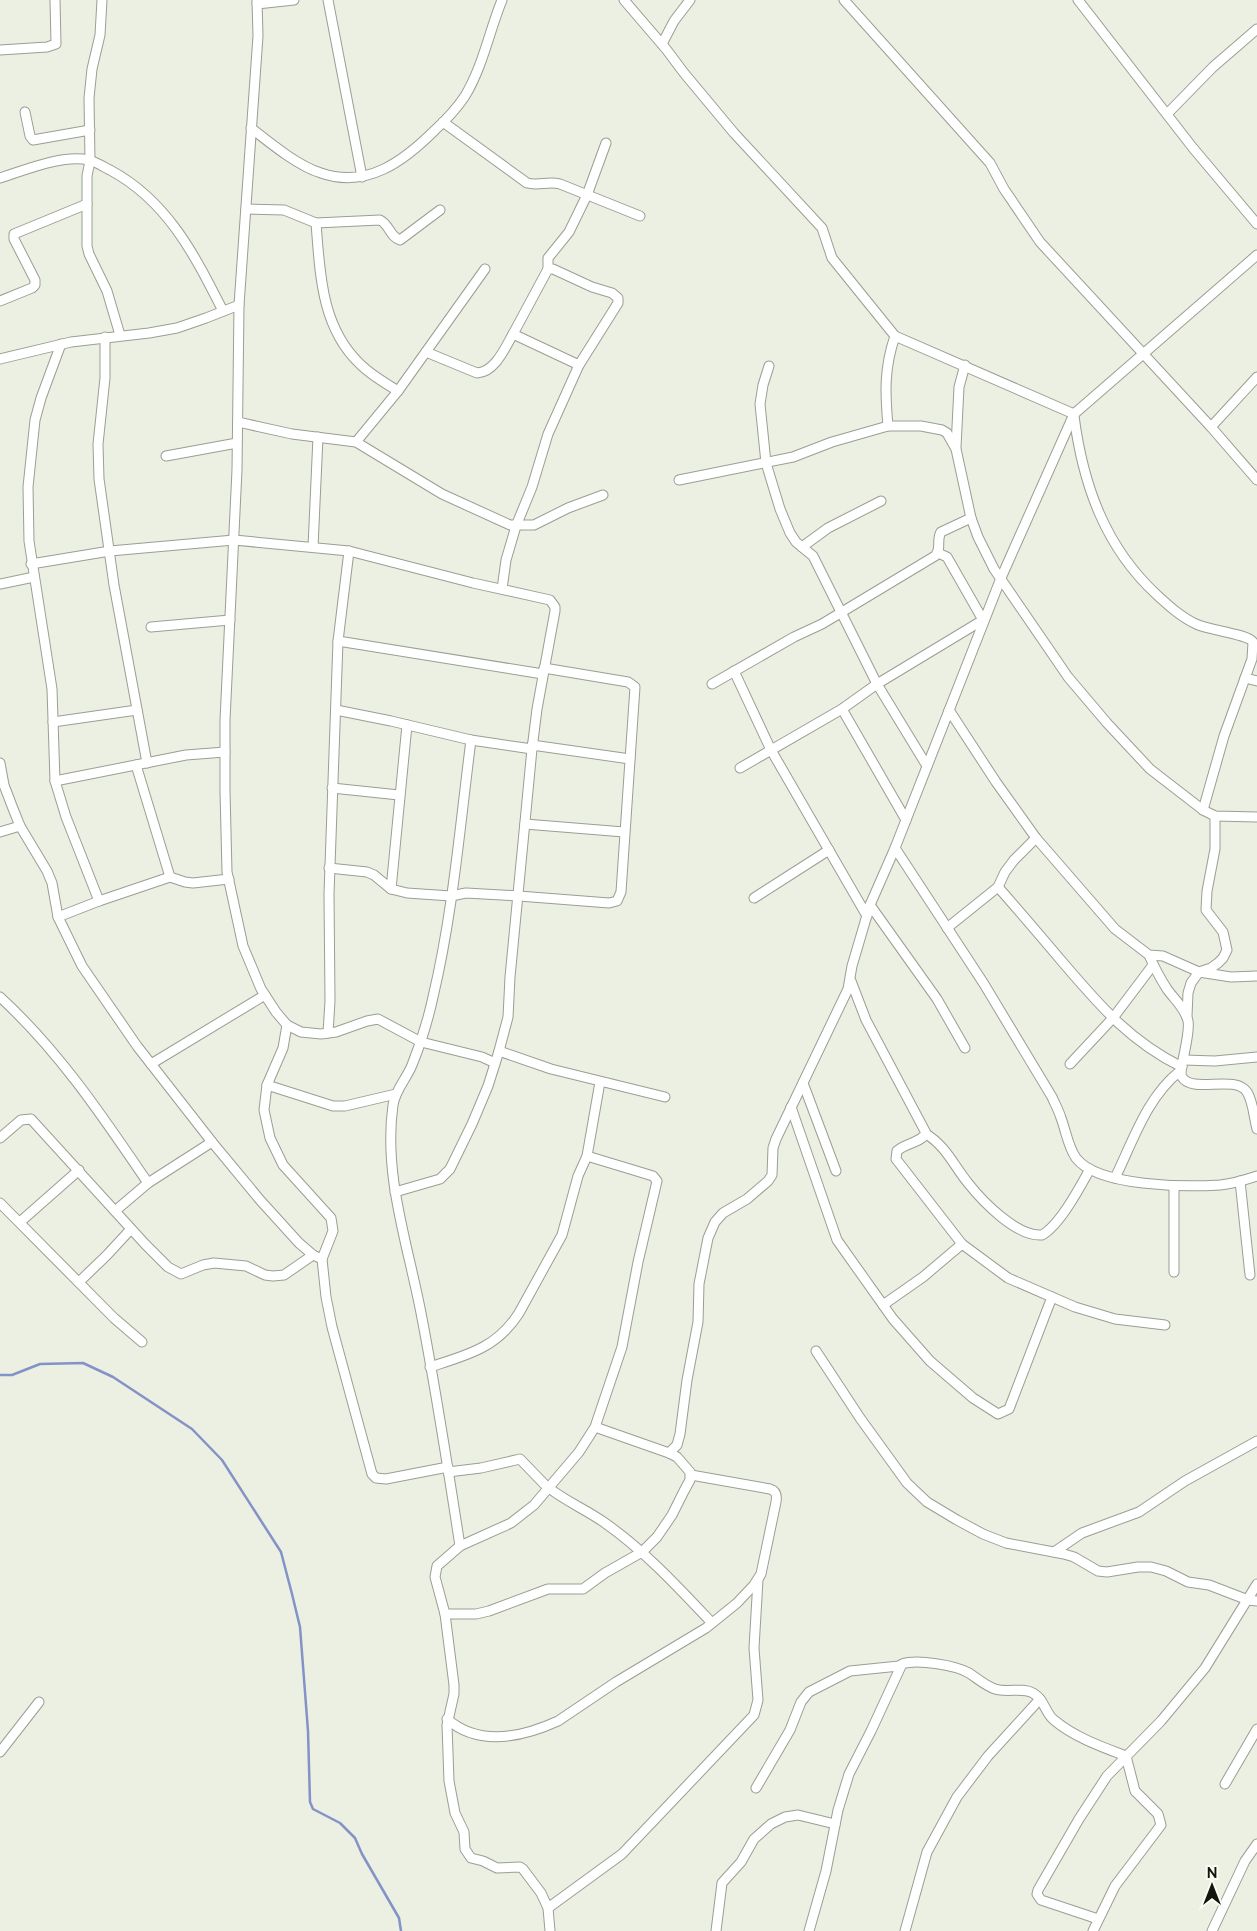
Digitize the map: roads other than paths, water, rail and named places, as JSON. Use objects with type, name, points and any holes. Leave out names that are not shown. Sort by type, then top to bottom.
[{"type":"street","points":[[0,50],[47,48],[56,44],[55,0]]},
{"type":"street","points":[[102,0],[100,35],[92,69],[89,98],[90,160],[87,176],[87,246],[107,291],[120,335]]},
{"type":"street","points":[[294,0],[257,2],[258,36],[239,305],[234,540],[226,686],[225,791],[229,879],[243,946],[265,995],[287,1025],[301,1032],[328,1033],[378,1019],[421,1042],[482,1057],[495,1064]]},
{"type":"street","points":[[328,0],[362,177]]},
{"type":"street","points":[[251,128],[276,148],[321,173],[344,177],[362,177],[400,162],[443,122],[465,96],[484,56],[494,17],[502,0]]},
{"type":"street","points":[[624,0],[734,133],[822,228],[832,258],[895,336],[1074,414]]},
{"type":"street","points":[[662,44],[674,21],[690,0]]},
{"type":"street","points":[[844,0],[990,163],[1004,189],[1040,242],[1211,427],[1257,480]]},
{"type":"street","points":[[1078,0],[1166,114],[1257,224]]},
{"type":"street","points":[[1166,114],[1213,66],[1257,29]]},
{"type":"street","points":[[25,112],[30,136],[33,140],[90,130]]},
{"type":"street","points":[[443,122],[527,183],[534,185],[551,182],[640,216]]},
{"type":"street","points":[[426,352],[477,372],[490,368],[513,334],[548,270],[548,258],[569,232],[587,195],[606,143]]},
{"type":"street","points":[[0,178],[63,160],[90,160],[122,177],[143,194],[180,233],[195,256],[223,311]]},
{"type":"street","points":[[0,300],[32,288],[35,284],[14,239],[14,234],[87,204]]},
{"type":"street","points":[[246,209],[284,210],[316,223],[382,221],[396,239],[400,240],[440,210]]},
{"type":"street","points":[[316,223],[323,294],[326,309],[332,323],[346,348],[361,365],[398,391]]},
{"type":"street","points":[[669,1453],[677,1445],[680,1434],[687,1380],[698,1322],[699,1284],[708,1238],[715,1222],[723,1213],[747,1199],[768,1181],[772,1175],[773,1148],[802,1083],[843,1000],[870,906],[895,848],[1000,578],[1074,414],[1257,256]]},
{"type":"street","points":[[356,442],[398,391],[485,268]]},
{"type":"street","points":[[502,590],[506,560],[516,526],[532,487],[551,425],[579,365],[619,300],[612,293],[592,287],[553,268],[548,270]]},
{"type":"street","points":[[0,359],[61,344],[177,328],[239,305]]},
{"type":"street","points":[[513,334],[579,365]]},
{"type":"street","points":[[888,426],[885,389],[886,371],[895,336]]},
{"type":"street","points":[[105,337],[105,378],[98,444],[99,478],[114,585],[147,764]]},
{"type":"street","points":[[61,344],[41,398],[32,446],[28,487],[29,541],[31,564],[52,690],[56,781],[66,817],[99,901]]},
{"type":"street","points":[[769,366],[760,404],[766,463],[780,509],[796,542],[813,556],[877,684],[927,766]]},
{"type":"street","points":[[965,366],[959,387],[956,449],[971,518],[978,537],[1000,578],[1068,677],[1150,769],[1203,810],[1215,816],[1257,817]]},
{"type":"street","points":[[1211,427],[1257,377]]},
{"type":"street","points":[[1074,414],[1083,468],[1096,507],[1118,551],[1143,582],[1172,608],[1197,625],[1251,639],[1254,651],[1224,736],[1203,810]]},
{"type":"street","points":[[238,422],[356,442],[442,494],[516,526],[534,525],[568,508],[603,495]]},
{"type":"street","points":[[679,480],[793,457],[832,442],[888,426],[921,426],[942,430],[947,433],[956,449]]},
{"type":"street","points":[[313,547],[318,437]]},
{"type":"street","points":[[166,456],[237,443]]},
{"type":"street","points":[[802,547],[828,528],[881,501]]},
{"type":"street","points":[[938,553],[940,532],[971,518]]},
{"type":"street","points":[[31,564],[110,551],[234,540],[349,550],[502,590],[550,600],[553,604],[555,611],[532,747],[510,977],[508,1017],[499,1051],[472,1124],[450,1169],[440,1179],[395,1192]]},
{"type":"street","points":[[328,1033],[330,1001],[329,868],[338,641],[349,550]]},
{"type":"street","points":[[938,553],[947,558],[983,620]]},
{"type":"street","points":[[712,684],[734,670],[840,613],[938,553]]},
{"type":"street","points":[[0,584],[34,577]]},
{"type":"street","points":[[151,627],[230,620]]},
{"type":"street","points":[[740,768],[842,709],[877,684],[983,620]]},
{"type":"street","points":[[329,868],[367,872],[374,875],[391,889],[408,893],[451,896],[466,894],[519,896],[608,903],[617,902],[621,892],[635,690],[634,684],[628,682],[338,641]]},
{"type":"street","points":[[734,670],[770,750],[868,916]]},
{"type":"street","points":[[1245,678],[1257,681]]},
{"type":"street","points":[[842,709],[906,820]]},
{"type":"street","points":[[53,722],[137,710]]},
{"type":"street","points":[[336,710],[472,740],[630,759]]},
{"type":"street","points":[[949,710],[996,782],[1036,838],[1115,929],[1149,955],[1153,965],[1189,1022],[1181,1076],[1188,1082],[1234,1085],[1245,1089],[1250,1099],[1257,1129]]},
{"type":"street","points":[[391,889],[407,725]]},
{"type":"street","points":[[460,1546],[414,1278],[395,1192],[392,1118],[396,1094],[407,1076],[421,1042],[443,953],[472,740]]},
{"type":"street","points":[[56,781],[186,755],[225,752]]},
{"type":"street","points":[[0,763],[4,784],[20,826],[37,852],[52,883],[58,917],[82,966],[137,1046],[212,1142],[299,1243],[318,1257],[332,1327],[374,1476],[386,1478],[481,1468],[520,1459],[561,1498],[582,1508],[605,1523],[642,1552],[712,1623]]},
{"type":"street","points":[[136,765],[170,877]]},
{"type":"street","points":[[332,788],[399,795]]},
{"type":"street","points":[[1186,1016],[1190,984],[1199,972],[1211,968],[1224,958],[1226,950],[1223,932],[1206,910],[1207,890],[1212,872],[1215,816]]},
{"type":"street","points":[[525,824],[624,832]]},
{"type":"street","points":[[0,832],[20,826]]},
{"type":"street","points":[[947,928],[998,887],[1005,872],[1014,860],[1036,838]]},
{"type":"street","points":[[895,848],[984,984],[1052,1097],[1061,1117],[1072,1152],[1082,1164],[1115,1178],[1174,1186],[1222,1185],[1257,1176]]},
{"type":"street","points":[[754,898],[829,850]]},
{"type":"street","points":[[58,917],[170,877],[193,883],[229,879]]},
{"type":"street","points":[[998,887],[1098,1003],[1140,1042],[1159,1056],[1182,1066],[1257,1057]]},
{"type":"street","points":[[870,906],[937,999],[965,1048]]},
{"type":"street","points":[[1149,955],[1163,956],[1199,972],[1231,977],[1257,976]]},
{"type":"street","points":[[1070,1064],[1113,1018],[1153,965]]},
{"type":"street","points":[[850,979],[866,1020],[926,1134],[938,1141],[969,1184],[995,1211],[1010,1223],[1031,1234],[1042,1235],[1051,1228],[1069,1204],[1090,1169]]},
{"type":"street","points":[[151,1064],[265,995]]},
{"type":"street","points":[[0,997],[24,1019],[58,1057],[148,1183]]},
{"type":"street","points":[[0,1138],[21,1120],[30,1119],[131,1229],[168,1266],[181,1274],[203,1265],[214,1263],[246,1266],[265,1275],[284,1274],[318,1257],[333,1231],[331,1218],[283,1165],[270,1138],[264,1110],[267,1085],[283,1048],[287,1025]]},
{"type":"street","points":[[499,1051],[551,1069],[666,1096]]},
{"type":"street","points":[[1115,1178],[1152,1102],[1182,1066]]},
{"type":"street","points":[[430,1367],[478,1351],[512,1324],[562,1235],[578,1176],[587,1156],[600,1082]]},
{"type":"street","points":[[802,1083],[836,1172]]},
{"type":"street","points":[[267,1085],[333,1106],[345,1106],[396,1094]]},
{"type":"street","points":[[791,1107],[837,1240],[883,1305],[930,1361],[973,1398],[998,1414],[1009,1409],[1052,1297]]},
{"type":"street","points":[[926,1134],[900,1148],[897,1151],[896,1159],[962,1244],[1008,1278],[1075,1307],[1115,1319],[1165,1325]]},
{"type":"street","points":[[115,1211],[148,1183],[212,1142]]},
{"type":"street","points":[[550,1931],[548,1908],[541,1893],[524,1869],[520,1867],[497,1868],[471,1858],[467,1854],[464,1832],[455,1813],[449,1782],[448,1719],[454,1694],[454,1684],[445,1614],[436,1586],[435,1572],[440,1562],[460,1546],[511,1523],[534,1505],[579,1452],[595,1427],[622,1347],[638,1262],[657,1181],[654,1176],[587,1156]]},
{"type":"street","points":[[20,1222],[78,1170]]},
{"type":"street","points":[[1240,1181],[1250,1275]]},
{"type":"street","points":[[1174,1186],[1174,1272]]},
{"type":"street","points":[[0,1203],[114,1318],[142,1342]]},
{"type":"street","points":[[79,1282],[108,1255],[131,1229]]},
{"type":"street","points":[[883,1305],[923,1277],[962,1244]]},
{"type":"street","points":[[816,1351],[889,1460],[908,1484],[928,1502],[983,1534],[1006,1543],[1074,1557],[1098,1571],[1106,1572],[1151,1567],[1166,1571],[1188,1582],[1209,1585],[1252,1600]]},
{"type":"street","points":[[595,1427],[669,1453],[677,1457],[687,1467],[691,1475]]},
{"type":"street","points":[[1054,1552],[1082,1533],[1139,1512],[1185,1481],[1257,1441]]},
{"type":"street","points":[[445,1614],[470,1615],[489,1611],[548,1589],[583,1588],[642,1552],[657,1537],[672,1515],[691,1475]]},
{"type":"street","points":[[548,1908],[622,1854],[754,1714],[758,1700],[754,1648],[758,1580],[776,1502],[775,1492],[770,1489],[691,1475]]},
{"type":"street","points":[[448,1719],[463,1729],[487,1736],[508,1737],[532,1732],[558,1721],[616,1682],[712,1623],[737,1603],[758,1580]]},
{"type":"street","points":[[1098,1918],[1041,1900],[1037,1892],[1091,1799],[1107,1776],[1161,1721],[1205,1668],[1252,1600],[1257,1584]]},
{"type":"street","points":[[756,1788],[790,1730],[801,1702],[809,1692],[850,1671],[900,1666],[906,1663],[947,1665],[968,1673],[995,1689],[1026,1691],[1040,1698],[1053,1720],[1065,1728],[1100,1746],[1126,1756]]},
{"type":"street","points":[[809,1931],[826,1871],[835,1824],[849,1774],[871,1731],[900,1666]]},
{"type":"street","points":[[905,1931],[927,1852],[957,1796],[988,1756],[1040,1698]]},
{"type":"street","points":[[0,1752],[39,1702]]},
{"type":"street","points":[[1225,1784],[1257,1729]]},
{"type":"street","points":[[1093,1931],[1115,1886],[1161,1825],[1158,1814],[1135,1792],[1126,1756]]},
{"type":"street","points":[[716,1931],[722,1883],[741,1862],[754,1839],[771,1824],[785,1817],[798,1815],[835,1824]]},
{"type":"street","points":[[1212,1931],[1245,1861],[1257,1844]]},
{"type":"waterway","points":[[0,1375],[12,1375],[40,1364],[83,1363],[113,1377],[192,1429],[222,1460],[281,1552],[292,1594],[300,1627],[308,1731],[310,1802],[313,1809],[340,1823],[355,1838],[362,1854],[399,1918],[401,1931]]}]
